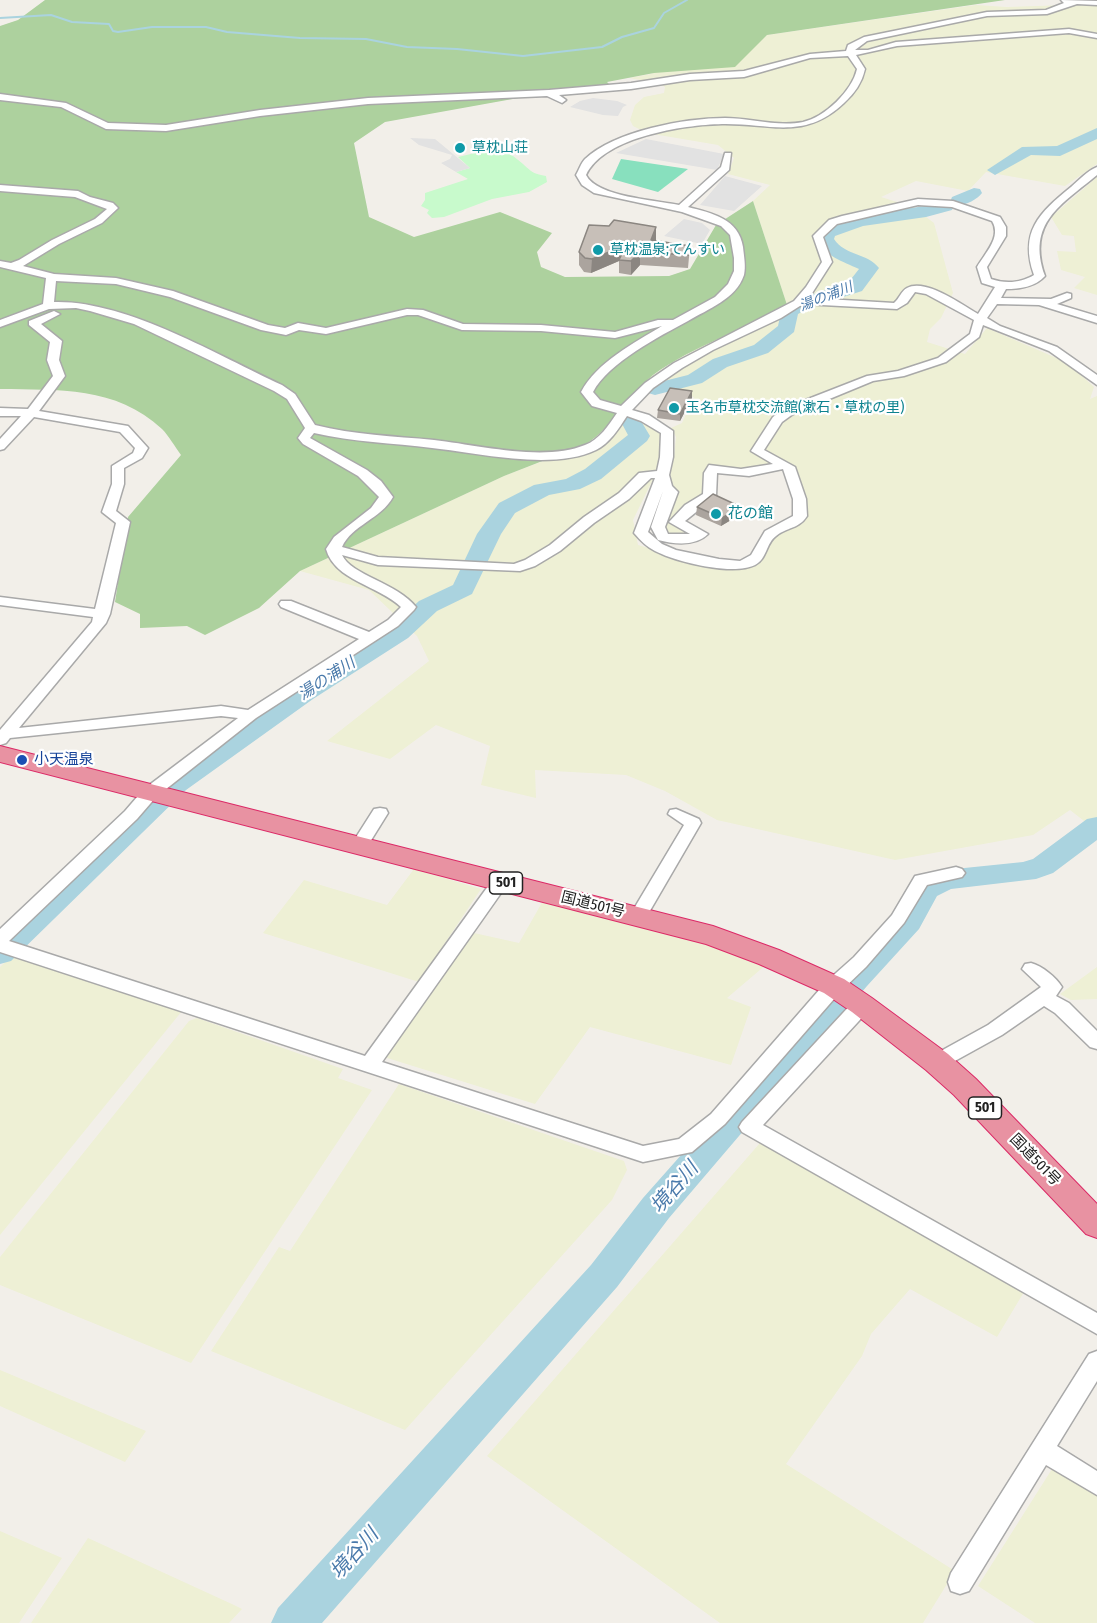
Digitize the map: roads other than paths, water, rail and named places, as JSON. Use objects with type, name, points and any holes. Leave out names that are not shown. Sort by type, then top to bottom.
[{"type":"highway","name":"国道501号","points":[[1,742],[158,795],[713,936],[769,957],[849,996],[937,1062],[965,1087],[1097,1225]]},
{"type":"street","points":[[1055,0],[1097,3]]},
{"type":"street","points":[[1002,284],[1000,293],[976,325],[975,335],[942,360],[900,374],[871,378],[789,411],[777,420],[757,451],[789,467],[801,506],[800,516],[796,521],[769,534],[758,555],[749,563],[739,565],[661,549],[641,533],[663,476],[670,447],[667,431],[645,418],[596,403],[587,392],[588,385],[608,368],[676,322],[730,290],[740,271],[737,241],[730,228],[709,217],[597,191],[585,183],[581,175],[582,168],[599,152],[616,144],[684,125],[723,121],[793,125],[815,121],[859,81],[861,69],[850,53],[851,47],[864,39],[987,14],[1047,12],[1075,2]]},
{"type":"street","points":[[0,97],[63,105],[96,118],[106,126],[181,127],[260,113],[368,101],[549,93],[632,87],[690,77],[744,75],[810,56],[876,51],[896,44],[1069,31],[1097,36]]},
{"type":"street","points":[[549,93],[562,100]]},
{"type":"street","points":[[680,209],[726,168],[728,155]]},
{"type":"street","points":[[806,302],[827,262],[818,236],[823,229],[833,222],[846,218],[918,202],[953,204],[996,219],[1001,227],[1001,236],[982,267],[986,280],[1002,284],[1034,282],[1040,276],[1032,255],[1042,219],[1048,211],[1097,170]]},
{"type":"street","points":[[0,188],[25,187],[47,193],[78,194],[83,199],[113,208],[96,224],[47,247],[38,256],[14,266]]},
{"type":"street","points":[[0,264],[44,273],[51,277],[116,281],[173,294],[265,328],[286,332],[298,326],[326,331],[407,312],[419,312],[462,327],[541,328],[615,335],[658,323],[676,322]]},
{"type":"street","points":[[48,306],[51,277]]},
{"type":"street","points":[[0,324],[48,306],[76,305],[120,316],[278,388],[291,397],[311,428],[353,438],[556,455],[591,448],[600,442],[637,396],[671,369],[705,348],[806,302],[861,302],[897,306],[903,301],[908,291],[914,289],[929,291],[996,328],[1064,355],[1097,381]]},
{"type":"street","points":[[993,301],[1042,303],[1067,296]]},
{"type":"street","points":[[1042,303],[1097,320]]},
{"type":"street","points":[[0,446],[31,413],[59,376],[53,360],[56,341],[35,326],[34,321],[57,313],[76,312],[120,316]]},
{"type":"street","points":[[0,412],[31,413],[124,429],[142,448],[138,455],[118,466],[118,484],[109,512],[123,522],[103,614],[99,623],[1,742]]},
{"type":"street","points":[[311,428],[304,438],[309,445],[340,460],[380,486],[386,497],[381,508],[353,526],[337,540],[333,549],[336,560],[356,576],[391,591],[409,607],[393,623],[251,715],[158,795],[131,815],[5,945],[368,1066],[643,1154],[685,1146],[718,1119],[849,996]]},
{"type":"street","points":[[663,476],[666,487],[671,492],[658,527],[663,537],[693,539],[701,534],[676,522],[690,508],[709,496],[710,473],[714,468],[732,474],[784,465]]},
{"type":"street","points":[[333,549],[378,561],[515,568],[531,563],[555,548],[589,520],[624,496],[644,476],[651,474],[663,476]]},
{"type":"street","points":[[0,601],[103,614]]},
{"type":"street","points":[[286,604],[370,638]]},
{"type":"street","points":[[1,742],[221,711],[251,715]]},
{"type":"street","points":[[358,846],[380,813]]},
{"type":"street","points":[[638,917],[693,823],[676,814]]},
{"type":"street","points":[[956,873],[921,880],[898,919],[860,962],[849,996],[749,1127],[1097,1324]]},
{"type":"street","points":[[368,1066],[500,882]]},
{"type":"street","points":[[937,1062],[995,1030],[1053,987],[1031,969]]},
{"type":"street","points":[[1042,997],[1062,1008],[1097,1042]]},
{"type":"street","points":[[960,1582],[1097,1361]]},
{"type":"street","points":[[1042,1450],[1097,1484]]},
{"type":"waterway","points":[[0,18],[51,15],[72,22],[109,24],[113,31],[118,32],[152,27],[206,27],[227,32],[300,38],[366,39],[407,47],[457,49],[523,56],[602,47],[622,37],[654,28],[664,13],[687,0]]},
{"type":"waterway","name":"湯の浦川","points":[[995,170],[1028,150],[1060,151],[1097,133]]},
{"type":"waterway","name":"湯の浦川","points":[[958,201],[974,193]]},
{"type":"waterway","name":"湯の浦川","points":[[655,389],[695,379],[720,363],[761,349],[787,328],[789,312],[802,304],[855,287],[870,268],[833,250],[825,239],[828,233],[860,221],[926,212],[946,206]]},
{"type":"waterway","name":"湯の浦川","points":[[0,953],[176,784],[304,693],[399,633],[428,606],[463,589],[489,534],[507,508],[542,490],[572,484],[593,474],[639,436],[631,420]]},
{"type":"waterway","name":"境谷川","points":[[293,1623],[604,1276],[656,1208],[856,978],[908,922],[926,889],[945,880],[1026,872],[1043,866],[1097,826]]},
{"type":"place","name":"草枕山荘","points":[[460,148]]},
{"type":"place","name":"草枕温泉;てんすい","points":[[598,250]]},
{"type":"place","name":"玉名市草枕交流館(漱石・草枕の里)","points":[[674,408]]},
{"type":"place","name":"花の館","points":[[716,514]]},
{"type":"place","name":"小天温泉","points":[[22,760]]}]
